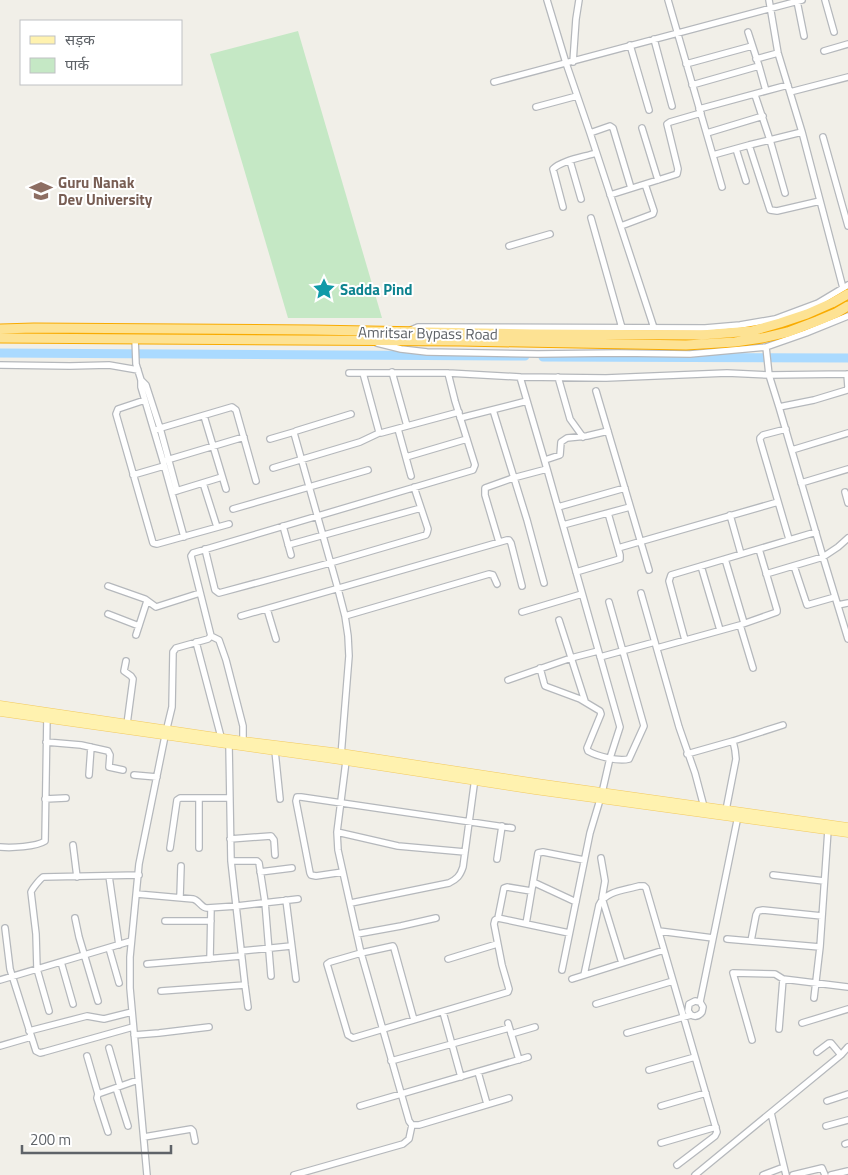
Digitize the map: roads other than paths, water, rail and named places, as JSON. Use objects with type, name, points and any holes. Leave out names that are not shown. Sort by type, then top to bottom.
[{"type":"highway","name":"Amritsar Bypass Road","points":[[0,329],[647,335],[726,333],[752,330],[807,314],[832,303],[846,289]]},
{"type":"highway","name":"Amritsar Bypass Road","points":[[0,338],[135,342],[470,341],[661,345],[726,343],[788,332],[848,306]]},
{"type":"main road","points":[[0,705],[47,715],[166,733],[229,745],[243,744],[342,758],[738,815],[848,833]]},
{"type":"main road","points":[[0,712],[127,724],[166,733],[221,737],[275,751],[342,758]]},
{"type":"main road","points":[[601,796],[704,806],[726,810],[738,815],[848,826]]},
{"type":"street","points":[[547,0],[569,62],[577,96],[654,328]]},
{"type":"street","points":[[569,62],[579,0]]},
{"type":"street","points":[[668,0],[722,187]]},
{"type":"street","points":[[407,332],[418,327],[705,328],[740,325],[775,319],[818,303],[846,289],[778,53],[769,0]]},
{"type":"street","points":[[825,0],[834,32]]},
{"type":"street","points":[[494,82],[799,1],[804,36]]},
{"type":"street","points":[[748,32],[766,91]]},
{"type":"street","points":[[654,39],[672,106]]},
{"type":"street","points":[[824,51],[848,44]]},
{"type":"street","points":[[630,45],[649,110]]},
{"type":"street","points":[[686,64],[752,46]]},
{"type":"street","points":[[756,59],[778,53]]},
{"type":"street","points":[[692,85],[759,66]]},
{"type":"street","points":[[790,92],[848,77]]},
{"type":"street","points":[[610,195],[678,173],[667,128],[668,123],[700,111],[788,85]]},
{"type":"street","points":[[754,95],[763,116],[785,193]]},
{"type":"street","points":[[536,107],[577,96]]},
{"type":"street","points":[[707,134],[763,116]]},
{"type":"street","points":[[590,133],[610,126],[613,128],[631,188]]},
{"type":"street","points":[[642,128],[658,180]]},
{"type":"street","points":[[713,155],[802,132]]},
{"type":"street","points":[[823,137],[848,225]]},
{"type":"street","points":[[749,145],[770,210],[777,211],[820,201]]},
{"type":"street","points":[[736,149],[746,181]]},
{"type":"street","points":[[563,207],[553,168],[596,153]]},
{"type":"street","points":[[570,161],[582,200]]},
{"type":"street","points":[[621,226],[653,214],[654,211],[645,184]]},
{"type":"street","points":[[842,203],[848,199]]},
{"type":"street","points":[[591,218],[622,328]]},
{"type":"street","points":[[510,246],[550,234]]},
{"type":"street","points":[[368,341],[401,350],[427,352],[690,354],[766,348],[848,316]]},
{"type":"street","points":[[135,342],[141,387],[157,429]]},
{"type":"street","points":[[766,348],[768,375],[786,429],[848,639]]},
{"type":"street","points":[[0,365],[109,365],[137,367]]},
{"type":"street","points":[[392,372],[407,426]]},
{"type":"street","points":[[349,373],[448,373],[558,378],[727,373],[768,375],[847,374],[848,387],[846,390],[814,400],[779,407]]},
{"type":"street","points":[[363,373],[379,433]]},
{"type":"street","points":[[243,744],[243,726],[226,660],[219,640],[211,636],[191,557],[193,553],[473,470],[475,465],[448,373]]},
{"type":"street","points":[[520,377],[620,727],[590,833],[562,970]]},
{"type":"street","points":[[558,378],[570,420],[582,437]]},
{"type":"street","points":[[141,380],[146,385],[184,537]]},
{"type":"street","points":[[596,391],[649,570]]},
{"type":"street","points":[[145,400],[118,409],[116,412],[153,543],[157,544],[229,524]]},
{"type":"street","points":[[273,468],[360,442],[379,433],[460,415],[493,410],[527,401]]},
{"type":"street","points":[[157,429],[234,408],[256,481]]},
{"type":"street","points":[[493,410],[544,583]]},
{"type":"street","points":[[270,439],[351,414]]},
{"type":"street","points":[[204,416],[226,489]]},
{"type":"street","points":[[398,429],[411,476]]},
{"type":"street","points":[[786,429],[760,438],[789,539]]},
{"type":"street","points":[[545,460],[560,455],[562,440],[608,431]]},
{"type":"street","points":[[294,432],[345,616],[349,647],[338,850],[361,953],[408,1121],[412,1125],[419,1125],[509,1098]]},
{"type":"street","points":[[792,450],[848,433]]},
{"type":"street","points":[[133,475],[165,462],[244,437]]},
{"type":"street","points":[[406,457],[467,439]]},
{"type":"street","points":[[499,542],[484,492],[485,488],[547,469]]},
{"type":"street","points":[[233,509],[368,470]]},
{"type":"street","points":[[801,483],[848,470]]},
{"type":"street","points":[[174,492],[222,477]]},
{"type":"street","points":[[203,483],[216,528]]},
{"type":"street","points":[[205,549],[215,590],[219,594],[330,563],[426,534],[428,529],[414,487]]},
{"type":"street","points":[[558,507],[625,488]]},
{"type":"street","points":[[845,492],[848,503]]},
{"type":"street","points":[[618,548],[778,502]]},
{"type":"street","points":[[563,525],[630,507]]},
{"type":"street","points":[[288,545],[421,508]]},
{"type":"street","points":[[576,572],[619,559],[620,556],[608,513]]},
{"type":"street","points":[[730,515],[742,554]]},
{"type":"street","points":[[282,526],[291,555]]},
{"type":"street","points":[[685,640],[669,578],[673,574],[816,532]]},
{"type":"street","points":[[766,574],[823,557],[848,538]]},
{"type":"street","points":[[241,616],[508,540],[510,541],[522,586]]},
{"type":"street","points":[[838,547],[848,544]]},
{"type":"street","points":[[657,648],[777,612],[759,549]]},
{"type":"street","points":[[726,559],[753,668]]},
{"type":"street","points":[[701,566],[720,630]]},
{"type":"street","points":[[794,566],[807,605],[835,597]]},
{"type":"street","points":[[345,616],[489,574],[495,576],[497,584]]},
{"type":"street","points":[[108,586],[147,601],[154,606],[200,594]]},
{"type":"street","points":[[641,593],[678,727],[695,773],[704,806]]},
{"type":"street","points":[[522,612],[582,594]]},
{"type":"street","points":[[136,635],[147,601]]},
{"type":"street","points":[[540,668],[545,686],[585,701],[599,710],[601,714],[587,750],[610,758],[626,761],[629,759],[644,727],[609,602]]},
{"type":"street","points":[[838,605],[848,602]]},
{"type":"street","points":[[267,609],[276,639]]},
{"type":"street","points":[[108,614],[139,626]]},
{"type":"street","points":[[559,620],[585,701]]},
{"type":"street","points":[[146,1175],[129,975],[138,875],[173,701],[172,652],[176,648],[208,639],[211,636]]},
{"type":"street","points":[[196,642],[221,737]]},
{"type":"street","points":[[508,680],[570,658],[622,650],[655,642]]},
{"type":"street","points":[[126,661],[124,671],[133,679],[127,724]]},
{"type":"street","points":[[0,847],[12,848],[39,844],[45,841],[47,715]]},
{"type":"street","points":[[687,754],[783,724]]},
{"type":"street","points":[[726,810],[736,759],[733,741]]},
{"type":"street","points":[[46,742],[81,744],[108,751],[110,753],[109,767],[123,770]]},
{"type":"street","points":[[229,745],[231,862],[248,1007]]},
{"type":"street","points":[[89,775],[92,747]]},
{"type":"street","points":[[275,751],[280,799]]},
{"type":"street","points":[[134,775],[157,777]]},
{"type":"street","points":[[351,903],[456,880],[463,867],[475,777]]},
{"type":"street","points":[[343,872],[311,875],[297,797],[512,828]]},
{"type":"street","points":[[45,798],[66,798]]},
{"type":"street","points":[[170,848],[176,801],[180,798],[230,798]]},
{"type":"street","points":[[199,798],[199,848]]},
{"type":"street","points":[[627,1033],[691,1015],[696,1016],[702,1012],[703,1007],[700,1002],[738,815]]},
{"type":"street","points":[[497,859],[502,826]]},
{"type":"street","points":[[814,998],[820,947],[828,830]]},
{"type":"street","points":[[338,832],[398,846],[465,852]]},
{"type":"street","points":[[230,839],[271,836],[274,840],[275,855]]},
{"type":"street","points":[[73,845],[77,877]]},
{"type":"street","points":[[526,924],[540,852],[584,860]]},
{"type":"street","points":[[584,975],[605,880],[601,858]]},
{"type":"street","points":[[231,862],[258,861],[259,863],[265,902],[271,976]]},
{"type":"street","points":[[180,898],[181,866]]},
{"type":"street","points":[[260,872],[292,868]]},
{"type":"street","points":[[49,1011],[37,969],[32,890],[43,877],[138,875]]},
{"type":"street","points":[[773,875],[824,881]]},
{"type":"street","points":[[109,876],[119,945]]},
{"type":"street","points":[[533,882],[576,902]]},
{"type":"street","points":[[602,898],[609,894],[639,886],[646,888],[716,1127],[717,1132],[715,1136],[677,1166]]},
{"type":"street","points":[[414,1020],[394,948],[391,946],[327,964],[349,1036],[352,1038],[443,1012],[508,992],[509,989],[497,944],[494,924],[498,918],[504,888],[531,891]]},
{"type":"street","points":[[137,894],[196,899],[204,908],[298,899]]},
{"type":"street","points":[[602,898],[622,963]]},
{"type":"street","points":[[286,900],[296,979]]},
{"type":"street","points":[[210,959],[211,908]]},
{"type":"street","points":[[751,941],[758,911],[822,916]]},
{"type":"street","points":[[75,918],[98,1001]]},
{"type":"street","points":[[357,934],[436,918]]},
{"type":"street","points":[[498,918],[569,933]]},
{"type":"street","points":[[165,921],[211,921]]},
{"type":"street","points":[[5,928],[9,964],[36,1051],[42,1053],[133,1027]]},
{"type":"street","points":[[659,932],[713,938]]},
{"type":"street","points":[[727,939],[820,947]]},
{"type":"street","points":[[0,980],[131,941]]},
{"type":"street","points":[[448,959],[497,944]]},
{"type":"street","points":[[147,964],[210,959],[268,948],[291,946]]},
{"type":"street","points":[[109,948],[119,983]]},
{"type":"street","points":[[572,979],[664,950]]},
{"type":"street","points":[[61,962],[73,1004]]},
{"type":"street","points":[[752,1040],[733,972],[775,974],[783,979],[848,987]]},
{"type":"street","points":[[779,1030],[783,979]]},
{"type":"street","points":[[596,1004],[673,981]]},
{"type":"street","points":[[160,991],[244,985]]},
{"type":"street","points":[[691,1015],[687,1009],[689,1004],[695,1001],[700,1002]]},
{"type":"street","points":[[802,1023],[848,1009]]},
{"type":"street","points":[[0,1046],[30,1034],[87,1016],[104,1019],[132,1012]]},
{"type":"street","points":[[443,1012],[462,1076]]},
{"type":"street","points":[[134,1035],[209,1027]]},
{"type":"street","points":[[391,1061],[509,1028],[535,1027]]},
{"type":"street","points":[[509,1028],[519,1060]]},
{"type":"street","points":[[817,1052],[830,1043],[841,1054]]},
{"type":"street","points":[[695,1175],[848,1047]]},
{"type":"street","points":[[109,1048],[128,1126]]},
{"type":"street","points":[[87,1056],[98,1094],[97,1098],[108,1132]]},
{"type":"street","points":[[360,1106],[528,1057]]},
{"type":"street","points":[[649,1070],[695,1057]]},
{"type":"street","points":[[478,1072],[487,1104]]},
{"type":"street","points":[[98,1094],[138,1080]]},
{"type":"street","points":[[661,1106],[706,1093]]},
{"type":"street","points":[[828,1101],[848,1094]]},
{"type":"street","points":[[771,1113],[786,1175]]},
{"type":"street","points":[[826,1126],[848,1120]]},
{"type":"street","points":[[294,1175],[403,1144],[409,1139],[412,1125]]},
{"type":"street","points":[[661,1143],[716,1127]]},
{"type":"street","points":[[144,1137],[191,1129],[195,1142]]},
{"type":"street","points":[[762,1175],[784,1168]]},
{"type":"street","points":[[793,1175],[822,1168],[825,1175]]},
{"type":"street","points":[[832,1175],[848,1171]]},
{"type":"waterway","points":[[0,353],[525,356]]},
{"type":"waterway","points":[[543,357],[848,358]]},
{"type":"place","name":"Guru Nanak Dev University","points":[[41,191]]},
{"type":"place","name":"Sadda Pind","points":[[324,289]]}]
